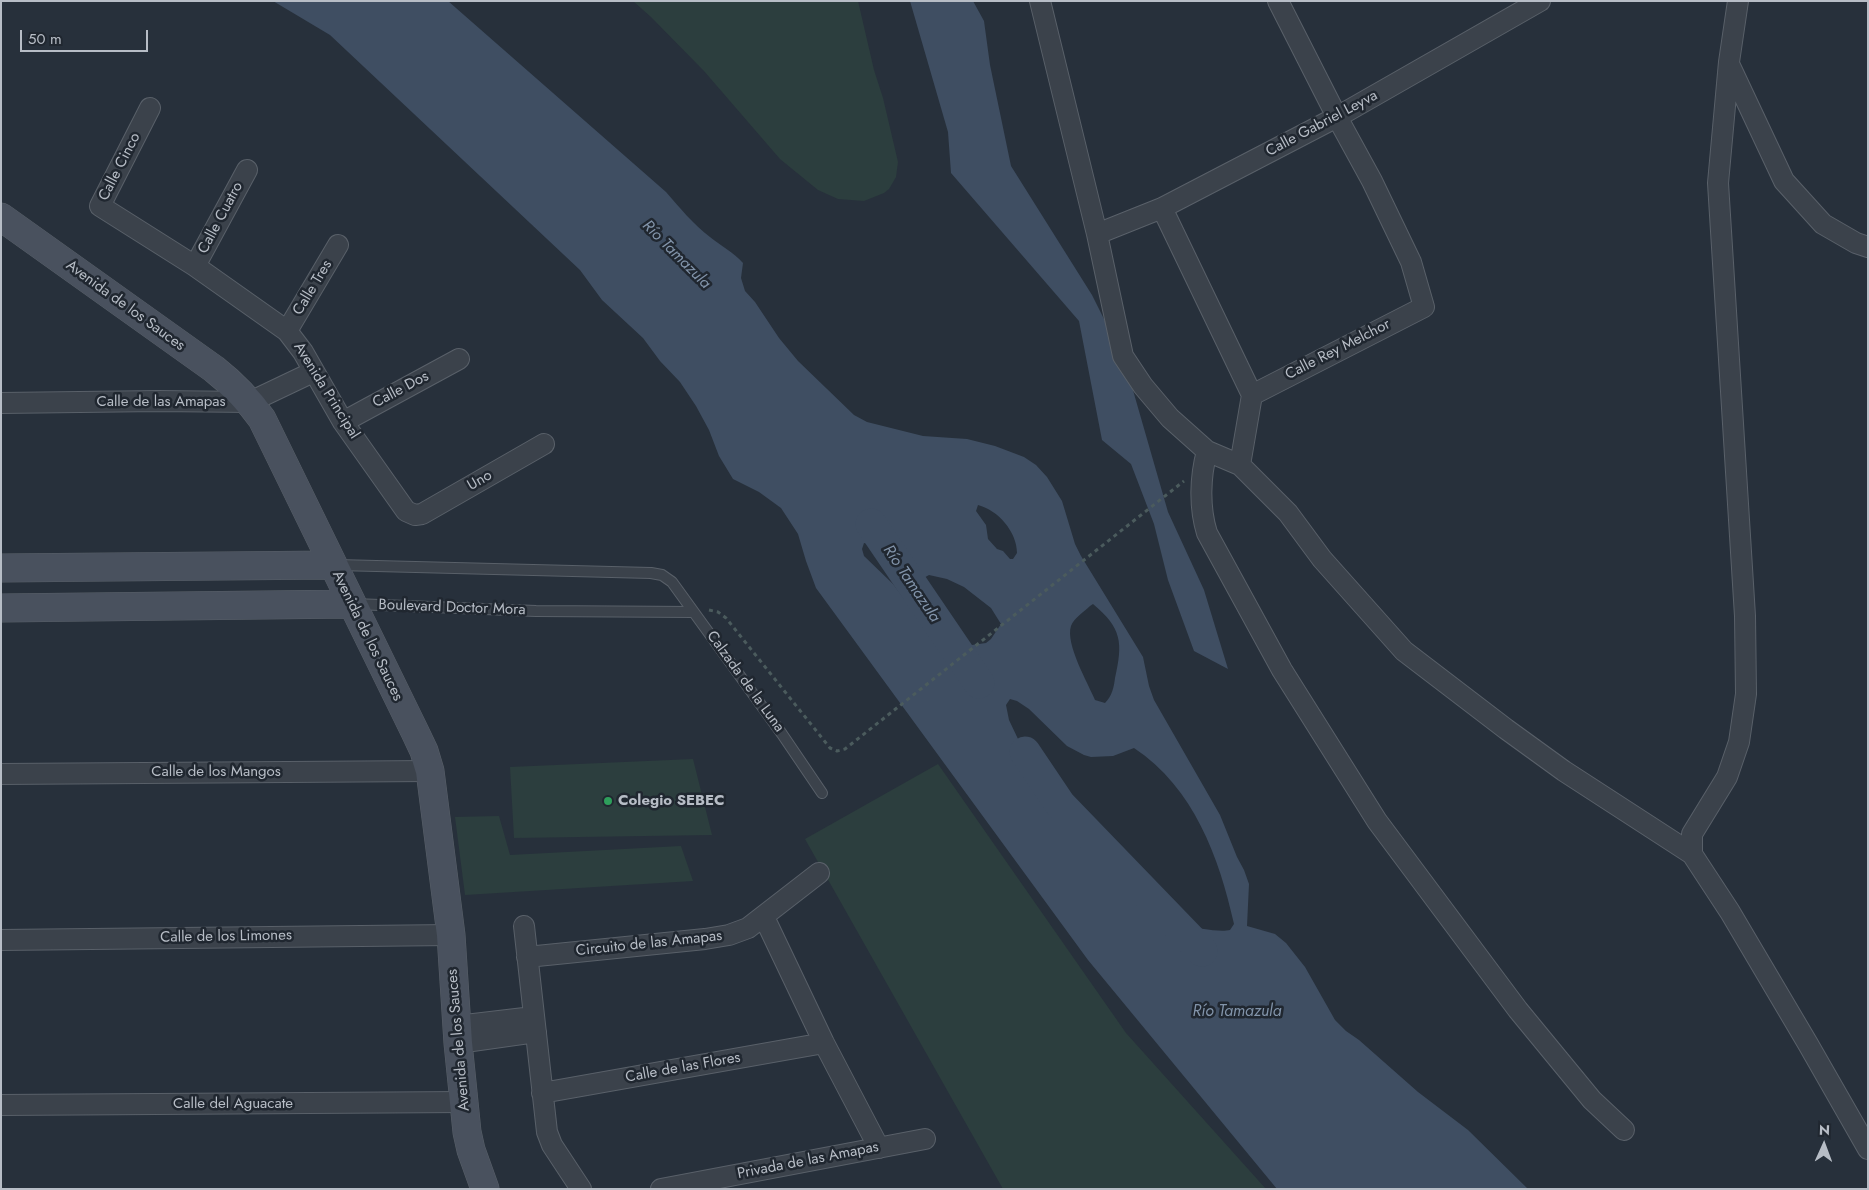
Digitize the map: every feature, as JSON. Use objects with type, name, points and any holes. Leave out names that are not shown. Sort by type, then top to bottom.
[{"type":"street","points":[[1040,1],[1098,234],[1123,356],[1143,386],[1170,418],[1206,451],[1240,465],[1288,513],[1322,559],[1404,651],[1528,745],[1692,854],[1740,929],[1868,1149]]},
{"type":"street","points":[[1278,1],[1336,117]]},
{"type":"street","name":"Calle Gabriel Leyva","points":[[1098,234],[1162,208],[1336,117],[1539,1]]},
{"type":"street","points":[[1692,854],[1692,834],[1727,777],[1740,742],[1746,694],[1745,616],[1718,183],[1728,62],[1738,1]]},
{"type":"street","points":[[1728,62],[1784,181],[1823,224],[1868,247]]},
{"type":"street","name":"Calle Cinco","points":[[150,108],[100,206],[195,266]]},
{"type":"street","name":"Calle Rey Melchor","points":[[1252,395],[1424,307],[1411,262],[1372,181],[1336,117]]},
{"type":"street","name":"Calle Cuatro","points":[[195,266],[247,170]]},
{"type":"street","points":[[1162,208],[1252,395],[1240,465]]},
{"type":"street","name":"Avenida de los Sauces","points":[[1,217],[214,369],[250,402],[262,419],[421,745],[430,771],[451,935],[464,1102],[471,1150],[485,1189]]},
{"type":"street","name":"Calle Tres","points":[[287,331],[338,245]]},
{"type":"street","name":"Avenida Principal","points":[[195,266],[287,331],[303,352],[343,422],[406,510],[415,515]]},
{"type":"street","name":"Calle Dos","points":[[343,422],[459,359]]},
{"type":"street","name":"Calle de las Amapas","points":[[1,403],[250,402],[313,372]]},
{"type":"street","name":"Uno","points":[[415,515],[422,514],[544,444]]},
{"type":"street","points":[[1206,451],[1202,467],[1202,516],[1207,533],[1282,670],[1377,821],[1518,1010],[1592,1100],[1624,1130]]},
{"type":"street","points":[[1,568],[332,565]]},
{"type":"street","name":"Boulevard Doctor Mora","points":[[1,608],[352,604]]},
{"type":"street","name":"Calle de los Mangos","points":[[1,774],[430,771]]},
{"type":"street","name":"Circuito de las Amapas","points":[[527,957],[729,935],[748,928],[764,917],[780,902],[819,873]]},
{"type":"street","points":[[764,917],[824,1043],[880,1148]]},
{"type":"street","points":[[524,926],[547,1132],[552,1145],[581,1189]]},
{"type":"street","name":"Calle de los Limones","points":[[1,940],[451,935]]},
{"type":"street","points":[[458,1035],[534,1024]]},
{"type":"street","name":"Calle de las Flores","points":[[542,1092],[824,1043]]},
{"type":"street","name":"Calle del Aguacate","points":[[1,1105],[464,1102]]},
{"type":"street","name":"Privada de las Amapas","points":[[661,1189],[925,1139]]},
{"type":"lane","name":"Calzada de la Luna","points":[[332,565],[651,573],[662,575],[672,582],[782,734],[822,793]]},
{"type":"lane","name":"Boulevard Doctor Mora","points":[[352,604],[536,610],[693,612]]},
{"type":"path","points":[[693,612],[710,610],[718,612],[726,618],[785,691],[819,737],[830,748],[838,751],[845,749],[1184,481]]},
{"type":"shaded area","points":[[633,1],[858,1],[898,162],[896,177],[889,189],[864,201],[838,199],[818,190],[780,159],[704,71]]},
{"type":"shaded area","name":"Colegio SEBEC","points":[[693,759],[712,835],[514,838],[510,767]]},
{"type":"shaded area","points":[[938,764],[1126,1033],[1266,1189],[1003,1189],[805,839]]},
{"type":"shaded area","name":"Colegio SEBEC","points":[[499,816],[510,855],[681,846],[693,881],[465,895],[455,817]]},
{"type":"water","name":"Río Tamazula","points":[[273,1],[448,1],[666,192],[704,232],[743,263],[741,278],[745,291],[755,302],[779,338],[798,361],[854,415],[867,422],[923,436],[967,439],[995,446],[1024,457],[1036,465],[1047,477],[1062,501],[1075,544],[1081,556],[1143,657],[1154,700],[1220,815],[1249,884],[1247,926],[1275,934],[1286,943],[1305,967],[1335,1020],[1418,1092],[1468,1130],[1528,1189],[1277,1189],[1088,960],[816,588],[798,534],[781,508],[759,492],[733,479],[719,456],[709,430],[696,406],[680,382],[660,361],[643,338],[602,300],[580,270],[330,35]],"holes":[[[978,505],[993,512],[1005,523],[1014,537],[1016,545],[1017,553],[1013,559],[1010,559],[1003,551],[997,549],[988,539],[986,525],[976,511]],[[864,543],[870,544],[905,565],[916,579],[920,580],[929,575],[947,579],[964,587],[991,608],[1001,624],[986,643],[951,648],[941,647],[893,584],[864,556],[862,549]],[[1093,604],[1103,613],[1110,621],[1118,637],[1119,655],[1114,685],[1105,703],[1095,700],[1071,643],[1072,623]],[[1010,699],[1017,701],[1029,709],[1067,746],[1084,755],[1091,757],[1113,756],[1134,748],[1155,764],[1173,783],[1188,804],[1212,849],[1234,924],[1230,930],[1211,930],[1186,925],[1151,913],[1144,908],[1068,815],[1058,806],[1046,781],[1018,739],[1009,720],[1006,705]]]},
{"type":"water","points":[[910,1],[973,1],[984,21],[990,65],[1011,166],[1092,295],[1124,359],[1168,512],[1204,590],[1228,669],[1194,651],[1168,580],[1154,524],[1131,464],[1102,440],[1079,321],[951,173],[948,132]]},
{"type":"waterway","name":"Río Tamazula","points":[[871,524],[979,683]]},
{"type":"waterway","name":"Río Tamazula","points":[[1025,752],[1060,804],[1202,951]]},
{"type":"place","name":"Colegio SEBEC","points":[[608,801]]}]
